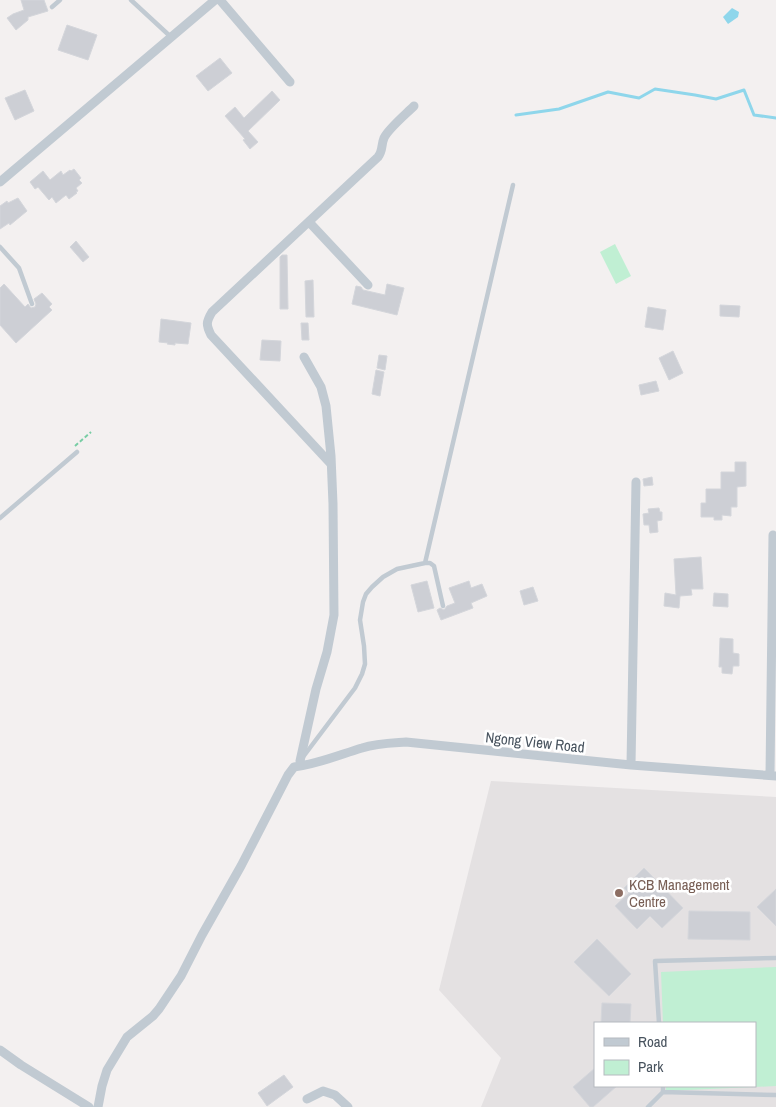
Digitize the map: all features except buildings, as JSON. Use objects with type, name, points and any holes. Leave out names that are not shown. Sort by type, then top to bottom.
[{"type":"street","points":[[0,182],[215,0]]},
{"type":"street","points":[[220,0],[290,82]]},
{"type":"street","points":[[331,464],[211,335],[207,320],[212,312],[378,157],[382,152],[384,139],[388,132],[414,106]]},
{"type":"street","points":[[309,222],[368,284]]},
{"type":"street","points":[[98,1107],[107,1070],[128,1037],[153,1016],[181,976],[288,775],[297,764],[334,615],[334,504],[326,406],[321,387],[304,357]]},
{"type":"street","points":[[631,765],[636,482]]},
{"type":"street","points":[[773,775],[774,534]]},
{"type":"street","name":"Ngong View Road","points":[[297,764],[306,766],[364,747],[384,743],[406,742],[631,765],[773,775]]},
{"type":"street","points":[[1,1052],[89,1107]]},
{"type":"street","points":[[307,1099],[324,1091],[334,1095],[348,1107]]},
{"type":"lane","points":[[52,7],[60,0]]},
{"type":"lane","points":[[131,0],[171,37]]},
{"type":"lane","points":[[425,562],[513,185]]},
{"type":"lane","points":[[0,247],[19,268],[32,304]]},
{"type":"lane","points":[[0,518],[77,452]]},
{"type":"lane","points":[[297,764],[355,688],[362,674],[365,664],[360,620],[363,602],[366,594],[372,587],[397,569],[425,562],[430,563],[434,566],[443,606]]},
{"type":"lane","points":[[659,1022],[655,961],[776,958]]},
{"type":"lane","points":[[648,1107],[663,1092],[663,1087]]},
{"type":"lane","points":[[663,1092],[776,1095]]},
{"type":"shaded area","name":"KCB Management Centre","points":[[491,781],[776,797],[776,1107],[481,1107],[501,1058],[439,990]]},
{"type":"green space","points":[[615,244],[631,276],[616,284],[600,252]]},
{"type":"green space","points":[[776,967],[776,1086],[756,1087],[756,1022],[663,1022],[661,972]]},
{"type":"green space","points":[[666,1087],[754,1087],[666,1091]]},
{"type":"water","points":[[732,8],[739,12],[738,17],[728,24],[723,17]]},
{"type":"waterway","points":[[516,115],[559,109],[608,92],[639,98],[655,89],[716,99],[744,90],[754,115],[776,118]]},
{"type":"place","name":"KCB Management Centre","points":[[619,893]]}]
